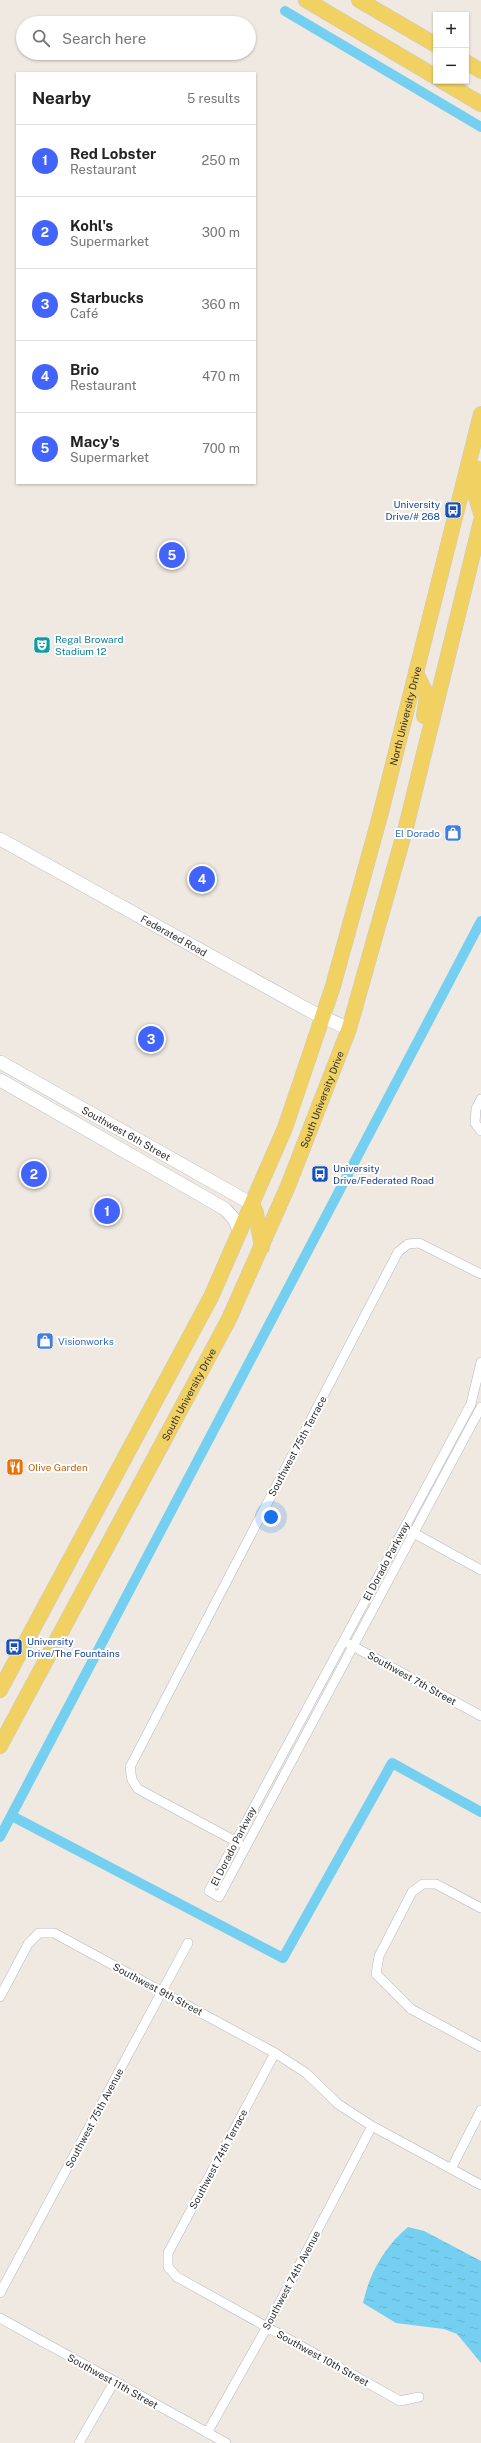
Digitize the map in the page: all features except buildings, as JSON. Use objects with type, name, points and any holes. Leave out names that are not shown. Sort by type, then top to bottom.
[{"type":"main road","points":[[306,0],[433,75]]},
{"type":"main road","points":[[359,0],[433,43]]},
{"type":"main road","points":[[469,64],[481,71]]},
{"type":"main road","points":[[447,84],[481,104]]},
{"type":"main road","name":"North University Drive","points":[[324,1018],[380,816],[481,414]]},
{"type":"main road","points":[[481,454],[473,488],[481,513]]},
{"type":"main road","points":[[349,1029],[408,819],[481,521]]},
{"type":"main road","points":[[389,888],[386,870],[427,703],[424,688],[416,672]]},
{"type":"main road","points":[[0,1690],[208,1304],[285,1128],[324,1018]]},
{"type":"main road","name":"South University Drive","points":[[0,1746],[225,1325],[262,1247],[288,1186],[349,1029]]},
{"type":"main road","points":[[252,1204],[256,1213],[262,1247]]},
{"type":"street","name":"Federated Road","points":[[0,839],[324,1018],[349,1029]]},
{"type":"street","name":"Southwest 6th Street","points":[[0,1062],[252,1204]]},
{"type":"street","name":"Southwest 6th Street","points":[[0,1080],[225,1209],[234,1219],[240,1232]]},
{"type":"street","points":[[481,1099],[476,1109],[475,1123],[481,1131]]},
{"type":"street","name":"Southwest 75th Terrace","points":[[235,1841],[138,1789],[132,1780],[130,1766],[398,1252],[408,1244],[419,1243],[481,1274]]},
{"type":"street","name":"El Dorado Parkway","points":[[481,1362],[471,1404],[209,1891],[219,1897],[481,1407]]},
{"type":"street","points":[[404,1528],[481,1570]]},
{"type":"street","name":"Southwest 7th Street","points":[[343,1641],[481,1716]]},
{"type":"street","points":[[235,1841],[245,1847]]},
{"type":"street","points":[[481,1908],[436,1884],[423,1884],[412,1892],[379,1956],[376,1974],[411,2009],[481,2047]]},
{"type":"street","name":"Southwest 9th Street","points":[[0,1996],[28,1944],[39,1933],[54,1934],[274,2053],[306,2074],[338,2104],[372,2126]]},
{"type":"street","name":"Southwest 75th Avenue","points":[[0,2294],[188,1943]]},
{"type":"street","name":"Southwest 74th Terrace","points":[[168,2267],[168,2253],[274,2053]]},
{"type":"street","points":[[451,2169],[481,2110]]},
{"type":"street","points":[[372,2126],[481,2185]]},
{"type":"street","name":"Southwest 74th Avenue","points":[[207,2433],[267,2327],[372,2126]]},
{"type":"street","name":"Southwest 10th Street","points":[[168,2267],[177,2278],[400,2401],[419,2397]]},
{"type":"street","name":"Southwest 11th Street","points":[[0,2318],[226,2443]]},
{"type":"street","points":[[79,2443],[114,2382]]},
{"type":"water","points":[[408,2227],[424,2231],[481,2261],[481,2363],[457,2334],[444,2329],[396,2323],[363,2303],[369,2282],[379,2261],[392,2243]]},
{"type":"waterway","points":[[285,11],[481,127]]},
{"type":"waterway","points":[[0,1837],[481,921]]},
{"type":"waterway","points":[[12,1816],[283,1958],[392,1763],[481,1812]]},
{"type":"place","name":"University Drive/# 268","points":[[453,510]]},
{"type":"place","name":"Macy's","points":[[172,555]]},
{"type":"place","name":"Regal Broward Stadium 12","points":[[42,645]]},
{"type":"place","name":"El Dorado","points":[[453,833]]},
{"type":"place","name":"Brio","points":[[202,879]]},
{"type":"place","name":"Starbucks","points":[[151,1039]]},
{"type":"place","name":"Kohl's","points":[[34,1174]]},
{"type":"place","name":"University Drive/Federated Road","points":[[320,1174]]},
{"type":"place","name":"Red Lobster","points":[[107,1211]]},
{"type":"place","name":"Visionworks","points":[[45,1341]]},
{"type":"place","name":"Olive Garden","points":[[15,1467]]},
{"type":"place","name":"University Drive/The Fountains","points":[[14,1647]]}]
